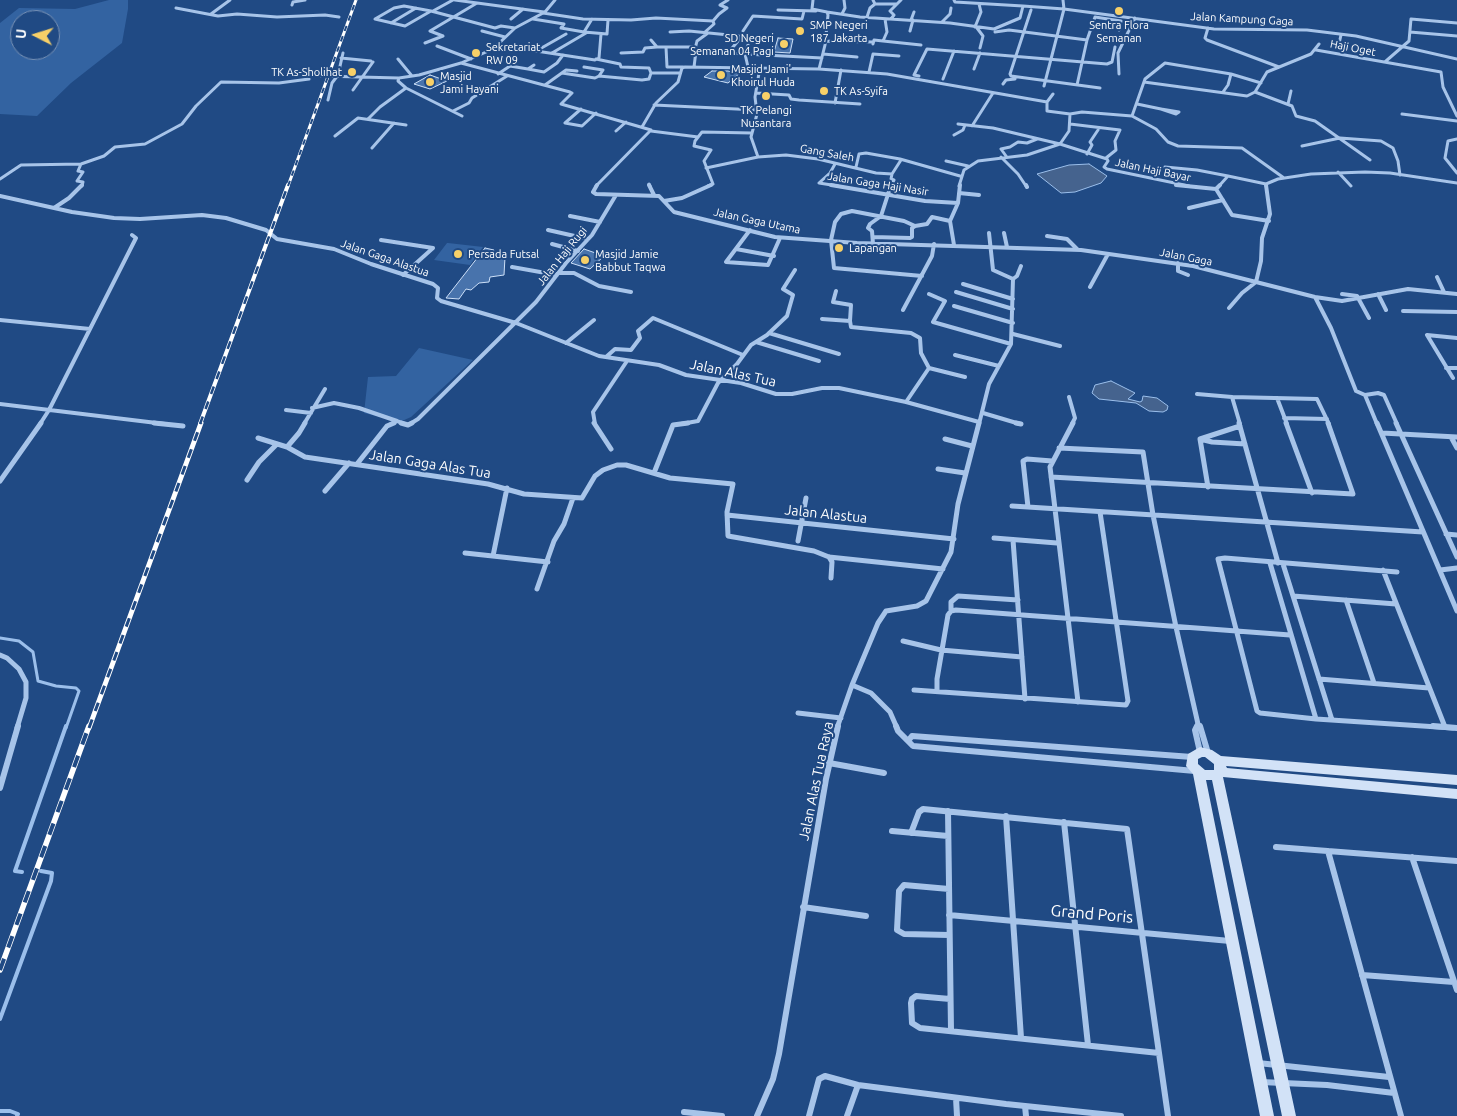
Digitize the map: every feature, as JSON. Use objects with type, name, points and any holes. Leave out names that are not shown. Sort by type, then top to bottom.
[{"type":"street","points":[[211,14],[230,0]]},
{"type":"street","points":[[292,5],[293,2],[305,0]]},
{"type":"street","points":[[515,28],[501,26],[495,28],[456,17],[432,11],[417,8],[398,7],[375,19],[405,28],[432,11],[454,0],[592,19],[693,18],[713,21]]},
{"type":"street","points":[[321,76],[399,78],[461,63],[497,46],[515,28],[544,12],[555,0]]},
{"type":"street","points":[[694,47],[714,24],[713,21],[728,8],[720,5],[728,0]]},
{"type":"street","points":[[813,0],[812,8],[816,11]]},
{"type":"street","points":[[844,0],[845,20]]},
{"type":"street","points":[[873,0],[875,4]]},
{"type":"street","points":[[891,19],[894,15],[890,11],[901,0]]},
{"type":"street","name":"Jalan Kampung Gaga","points":[[954,0],[955,2],[1064,9],[1208,28],[1307,30],[1364,38],[1457,59]]},
{"type":"street","points":[[1044,86],[1064,9],[1063,0]]},
{"type":"street","points":[[976,28],[981,12],[978,2]]},
{"type":"street","points":[[425,43],[443,36],[430,30],[456,17],[477,3]]},
{"type":"street","points":[[868,17],[870,8],[875,4],[897,4]]},
{"type":"street","points":[[778,10],[816,11],[942,22],[976,28],[998,28],[1020,18],[1023,6]]},
{"type":"street","points":[[176,8],[218,16],[237,14],[277,17],[340,17]]},
{"type":"street","points":[[391,23],[417,8]]},
{"type":"street","points":[[942,22],[944,17],[950,14],[951,8]]},
{"type":"street","points":[[511,19],[523,9]]},
{"type":"street","points":[[1023,79],[1010,74],[1030,10]]},
{"type":"street","points":[[743,32],[752,16],[800,19],[803,18],[804,11]]},
{"type":"street","points":[[819,69],[826,41],[827,12]]},
{"type":"street","points":[[910,32],[914,12]]},
{"type":"street","points":[[1077,85],[1084,61],[1087,40],[1095,17],[1120,21],[1119,30]]},
{"type":"street","points":[[533,18],[564,24],[561,28],[601,34],[607,34],[608,20]]},
{"type":"street","points":[[883,41],[887,32],[885,18]]},
{"type":"street","points":[[1119,74],[1118,53],[1135,18]]},
{"type":"street","points":[[552,53],[585,32],[592,19]]},
{"type":"street","points":[[1386,61],[1409,41],[1411,19],[1457,23]]},
{"type":"street","points":[[960,31],[964,25]]},
{"type":"street","points":[[976,28],[983,36],[980,48]]},
{"type":"street","points":[[1208,28],[1205,38],[1207,40],[1279,67]]},
{"type":"street","points":[[995,32],[1004,30],[1087,40]]},
{"type":"street","points":[[482,31],[505,37]]},
{"type":"street","points":[[670,32],[707,32],[740,36],[728,53]]},
{"type":"street","points":[[1410,32],[1457,36]]},
{"type":"street","points":[[537,50],[566,34]]},
{"type":"street","points":[[596,59],[598,58],[601,34]]},
{"type":"street","points":[[1338,48],[1341,35]]},
{"type":"street","points":[[650,40],[657,47]]},
{"type":"street","points":[[826,41],[873,44],[874,40],[921,45]]},
{"type":"street","points":[[857,42],[857,48]]},
{"type":"street","points":[[748,44],[745,54],[748,67]]},
{"type":"street","points":[[1144,82],[1245,96],[1255,92],[1268,72],[1316,50],[1319,44]]},
{"type":"street","points":[[437,46],[471,59]]},
{"type":"street","points":[[497,46],[596,59],[620,64],[621,67],[651,68],[649,79],[646,80],[599,76],[595,78],[576,72],[562,72],[544,85]]},
{"type":"street","points":[[621,53],[643,52],[645,48],[657,47],[694,47]]},
{"type":"street","points":[[666,47],[667,67],[760,67],[869,72],[1048,102]]},
{"type":"street","points":[[694,47],[696,51],[694,67]]},
{"type":"street","points":[[914,75],[927,49],[1110,64],[1115,47]]},
{"type":"street","name":"Haji Oget","points":[[1316,50],[1378,63],[1386,61],[1442,73],[1442,87],[1457,116]]},
{"type":"street","points":[[696,51],[857,57]]},
{"type":"street","points":[[943,79],[954,51]]},
{"type":"street","points":[[328,100],[332,84],[338,75],[343,53]]},
{"type":"street","points":[[869,72],[873,54],[899,56]]},
{"type":"street","points":[[974,69],[980,54]]},
{"type":"street","points":[[498,74],[510,66],[544,72],[563,55]]},
{"type":"street","points":[[341,58],[372,62],[365,76],[353,90]]},
{"type":"street","points":[[398,59],[412,76]]},
{"type":"street","points":[[576,72],[591,59]]},
{"type":"street","points":[[461,63],[572,93],[562,105],[652,130],[698,137]]},
{"type":"street","points":[[1132,116],[1144,82],[1149,75],[1166,63],[1230,74],[1261,83]]},
{"type":"street","points":[[528,69],[534,65]]},
{"type":"street","points":[[584,67],[603,70],[599,76]]},
{"type":"street","points":[[642,126],[654,105],[678,82],[683,67]]},
{"type":"street","points":[[758,157],[752,143],[752,133],[757,110],[756,92],[760,67]]},
{"type":"street","points":[[835,103],[841,70]]},
{"type":"street","points":[[651,73],[680,74]]},
{"type":"street","points":[[908,74],[920,76]]},
{"type":"street","points":[[1223,92],[1228,85],[1230,74]]},
{"type":"street","points":[[453,111],[469,103],[472,98],[507,76]]},
{"type":"street","points":[[399,78],[398,81],[406,88],[462,116]]},
{"type":"street","points":[[0,179],[25,165],[81,164],[104,156],[115,147],[145,144],[177,128],[221,82],[259,84],[308,79]]},
{"type":"street","points":[[1003,84],[1006,80],[1023,79],[1100,88]]},
{"type":"street","points":[[368,118],[406,88]]},
{"type":"street","points":[[1288,104],[1291,91]]},
{"type":"street","points":[[756,92],[789,95],[791,99],[799,100],[860,104]]},
{"type":"street","points":[[1255,92],[1288,104],[1294,108],[1296,116],[1312,119],[1370,160]]},
{"type":"street","points":[[972,126],[993,93]]},
{"type":"street","points":[[1054,94],[1048,102],[1046,110],[1070,114],[1082,112],[1132,116],[1156,129],[1168,142],[1178,146],[1242,148],[1284,178]]},
{"type":"street","points":[[1137,104],[1162,109]]},
{"type":"street","points":[[654,105],[757,110]]},
{"type":"street","points":[[581,109],[565,123],[582,126],[596,113]]},
{"type":"street","points":[[954,245],[950,221],[958,204],[960,176],[968,166],[978,161],[1006,156],[1027,155],[1060,144],[1069,131],[1070,114]]},
{"type":"street","points":[[1402,114],[1457,121]]},
{"type":"street","points":[[336,136],[357,118],[368,118],[406,125]]},
{"type":"street","points":[[616,131],[626,122]]},
{"type":"street","points":[[372,148],[394,123]]},
{"type":"street","name":"Jalan Haji Bayar","points":[[958,124],[993,128],[1060,144],[1087,154],[1106,158],[1108,161],[1104,167],[1107,169],[1176,185],[1216,189]]},
{"type":"street","points":[[1070,124],[1120,130],[1115,141],[1116,150],[1106,158]]},
{"type":"street","points":[[954,136],[963,130],[965,125]]},
{"type":"street","name":"Jalan Gaga Utama","points":[[652,130],[593,190],[598,195],[661,197],[670,210],[677,213],[780,238],[873,244],[1052,248]]},
{"type":"street","points":[[1087,154],[1092,145],[1090,142],[1098,130]]},
{"type":"street","points":[[664,201],[682,198],[711,186],[713,181],[704,160],[711,151],[694,146],[702,132],[752,133]]},
{"type":"street","points":[[1302,146],[1340,138],[1376,140],[1390,145],[1398,161],[1400,175]]},
{"type":"street","points":[[1006,156],[1001,150],[1018,142],[1027,143],[1038,139]]},
{"type":"street","points":[[1457,139],[1448,141],[1445,158],[1457,173]]},
{"type":"street","name":"Jalan Gaga Haji Nasir","points":[[856,167],[860,153],[901,160],[960,176]]},
{"type":"street","name":"Gang Saleh","points":[[706,168],[758,157],[786,155],[818,159],[876,173],[892,174]]},
{"type":"street","points":[[1001,157],[1018,174],[1027,187]]},
{"type":"street","points":[[873,244],[872,230],[868,228],[870,224],[881,216],[894,180],[891,179],[892,174],[901,160]]},
{"type":"street","points":[[946,160],[968,166]]},
{"type":"street","points":[[54,208],[82,186],[83,182],[77,181],[83,172],[78,171],[81,164]]},
{"type":"street","name":"Jalan Gaga Haji Nasir","points":[[835,164],[830,173],[819,183],[925,201],[958,204]]},
{"type":"street","points":[[1165,167],[1197,170],[1266,184],[1284,178],[1338,172],[1378,172],[1457,183]]},
{"type":"street","points":[[1338,172],[1351,186]]},
{"type":"street","points":[[1228,176],[1216,189],[1232,215],[1269,221]]},
{"type":"street","points":[[649,184],[654,196]]},
{"type":"street","points":[[1229,308],[1242,293],[1256,282],[1261,261],[1262,238],[1269,221],[1266,184]]},
{"type":"street","points":[[960,192],[979,195]]},
{"type":"street","name":"Jalan Gaga Alastua","points":[[0,196],[54,208],[135,219],[208,216],[226,218],[266,230],[277,239],[334,249],[436,285],[438,288],[437,298],[441,301],[516,323]]},
{"type":"street","name":"Jalan Haji Rugi","points":[[397,421],[408,425],[418,419],[516,323],[546,291],[588,239],[616,196]]},
{"type":"street","points":[[1189,208],[1223,200]]},
{"type":"street","points":[[916,226],[904,221],[864,212],[846,211],[838,217],[832,229],[833,267],[835,269],[922,276]]},
{"type":"street","points":[[570,216],[600,222]]},
{"type":"street","points":[[873,237],[910,238],[912,236],[911,228],[927,224],[932,216],[950,221]]},
{"type":"street","points":[[548,230],[588,239]]},
{"type":"street","points":[[750,230],[725,261],[766,266],[774,256],[780,238]]},
{"type":"street","points":[[990,233],[994,270],[1013,279],[1017,276],[1021,266]]},
{"type":"street","points":[[1004,233],[1007,247]]},
{"type":"street","points":[[0,481],[20,455],[48,410],[136,238],[132,235]]},
{"type":"street","points":[[1047,236],[1067,238],[1078,250]]},
{"type":"street","points":[[381,240],[433,248],[403,274]]},
{"type":"street","points":[[552,244],[578,251]]},
{"type":"street","points":[[903,310],[932,256],[934,244]]},
{"type":"street","name":"Jalan Gaga","points":[[1052,248],[1178,263],[1315,297],[1342,301],[1408,289],[1457,294]]},
{"type":"street","points":[[736,249],[774,256]]},
{"type":"street","points":[[1090,287],[1108,254]]},
{"type":"street","points":[[1178,263],[1178,271],[1188,275]]},
{"type":"street","points":[[512,267],[558,274],[574,273],[599,286],[631,292]]},
{"type":"street","points":[[654,473],[673,425],[698,421],[718,383],[756,342],[769,333],[786,316],[793,295],[783,289],[795,270]]},
{"type":"street","points":[[1437,277],[1444,292]]},
{"type":"street","name":"Jalan Alas Tua Raya","points":[[757,1116],[773,1079],[779,1054],[829,763],[841,718],[852,685],[878,623],[886,611],[923,603],[929,596],[951,552],[965,473],[983,413],[989,384],[1011,344],[1013,334],[1013,279]]},
{"type":"street","points":[[963,284],[1014,299]]},
{"type":"street","points":[[1425,290],[1428,297]]},
{"type":"street","points":[[836,291],[833,302],[851,305],[851,327],[917,335],[920,338],[921,353],[929,368],[965,377]]},
{"type":"street","points":[[956,292],[1013,309]]},
{"type":"street","points":[[930,294],[945,301],[932,319],[934,322],[1011,344]]},
{"type":"street","points":[[1342,294],[1355,295],[1360,298],[1369,318]]},
{"type":"street","points":[[1378,294],[1386,310]]},
{"type":"street","points":[[1315,297],[1331,328],[1356,391],[1365,395],[1378,393],[1384,395],[1457,557]]},
{"type":"street","points":[[954,306],[1013,323]]},
{"type":"street","points":[[1403,311],[1457,312]]},
{"type":"street","points":[[606,357],[615,349],[631,350],[640,338],[638,331],[653,318],[743,355]]},
{"type":"street","points":[[822,319],[850,321]]},
{"type":"street","points":[[0,320],[90,329]]},
{"type":"street","points":[[566,343],[594,320]]},
{"type":"street","name":"Jalan Alas Tua","points":[[516,323],[606,357],[659,365],[686,375],[740,383],[776,394],[792,394],[830,387],[906,402],[979,422]]},
{"type":"street","points":[[769,333],[839,354]]},
{"type":"street","points":[[1013,334],[1060,346]]},
{"type":"street","points":[[1453,378],[1427,335],[1457,338]]},
{"type":"street","points":[[756,342],[819,361]]},
{"type":"street","points":[[955,355],[999,366]]},
{"type":"street","points":[[611,449],[594,423],[593,412],[627,361]]},
{"type":"street","points":[[906,402],[929,368]]},
{"type":"street","points":[[1446,368],[1457,368]]},
{"type":"street","points":[[287,447],[300,433],[325,389]]},
{"type":"street","points":[[1051,477],[1353,494],[1327,419],[1316,398],[1232,397],[1197,394]]},
{"type":"street","points":[[1365,395],[1457,611]]},
{"type":"street","points":[[1069,396],[1075,418],[1050,468],[1057,543],[1078,702]]},
{"type":"street","points":[[1232,397],[1267,523],[1294,596],[1332,720]]},
{"type":"street","points":[[1276,398],[1312,493]]},
{"type":"street","points":[[0,404],[183,426]]},
{"type":"street","points":[[286,410],[312,411],[334,404],[359,408],[397,421]]},
{"type":"street","points":[[983,413],[1021,424]]},
{"type":"street","points":[[1284,418],[1327,419]]},
{"type":"street","points":[[357,464],[387,426],[397,421]]},
{"type":"street","points":[[1200,439],[1240,426]]},
{"type":"street","points":[[1382,433],[1457,437]]},
{"type":"street","points":[[1451,437],[1457,448]]},
{"type":"street","name":"Jalan Gaga Alas Tua","points":[[258,438],[287,447],[305,457],[507,488]]},
{"type":"street","points":[[945,439],[972,446]]},
{"type":"street","points":[[1200,439],[1212,442],[1245,444]]},
{"type":"street","points":[[1200,439],[1208,487]]},
{"type":"street","points":[[247,480],[259,462],[277,444]]},
{"type":"street","points":[[1059,448],[1143,452],[1176,627],[1198,724],[1195,730],[1200,754],[1192,766],[1197,772],[1268,1116]]},
{"type":"street","points":[[1028,507],[1023,461],[1027,459],[1052,461]]},
{"type":"street","name":"Jalan Gaga Alas Tua","points":[[325,491],[349,463]]},
{"type":"street","points":[[493,556],[507,488],[524,494],[579,499],[585,496],[595,476],[603,470],[613,465],[626,465],[670,478],[733,484],[727,515],[728,536],[751,542],[814,551],[829,557],[943,569]]},
{"type":"street","points":[[938,469],[965,473]]},
{"type":"street","points":[[537,589],[573,498]]},
{"type":"street","points":[[798,542],[806,498]]},
{"type":"street","points":[[1012,506],[1423,532]]},
{"type":"street","points":[[914,690],[1126,705],[1128,701],[1100,512]]},
{"type":"street","name":"Jalan Alastua","points":[[727,515],[954,539]]},
{"type":"street","points":[[1446,534],[1457,535]]},
{"type":"street","points":[[994,538],[1057,543]]},
{"type":"street","points":[[1013,540],[1025,698]]},
{"type":"street","points":[[465,553],[548,562]]},
{"type":"street","points":[[829,557],[832,562],[832,578]]},
{"type":"street","points":[[1397,572],[1218,559],[1257,712],[1316,719],[1457,728]]},
{"type":"street","points":[[1270,563],[1316,719]]},
{"type":"street","points":[[1440,570],[1457,568]]},
{"type":"street","points":[[1383,570],[1445,727]]},
{"type":"street","points":[[937,691],[941,650],[948,615],[951,611],[951,602],[958,596],[1018,600]]},
{"type":"street","points":[[1294,596],[1396,604]]},
{"type":"street","points":[[1346,600],[1374,683]]},
{"type":"street","points":[[951,611],[1020,614],[1290,635]]},
{"type":"street","points":[[903,641],[941,650],[1022,657]]},
{"type":"street","points":[[0,655],[7,658],[19,669],[26,682],[26,698],[0,788]]},
{"type":"street","points":[[1319,679],[1429,688]]},
{"type":"street","points":[[852,685],[876,697],[890,712],[898,731],[912,746],[1197,772],[1208,777],[1218,769],[1457,780]]},
{"type":"street","points":[[798,713],[841,718]]},
{"type":"street","points":[[908,741],[912,736],[1200,754],[1218,769],[1457,794]]},
{"type":"street","points":[[829,763],[884,773]]},
{"type":"street","points":[[1218,769],[1289,1116]]},
{"type":"street","points":[[911,832],[920,810],[1006,816],[1127,829],[1168,1116]]},
{"type":"street","points":[[948,811],[951,1030]]},
{"type":"street","points":[[1006,816],[1021,1038]]},
{"type":"street","points":[[1064,822],[1088,1045]]},
{"type":"street","points":[[892,831],[948,836]]},
{"type":"street","points":[[1276,847],[1457,861]]},
{"type":"street","points":[[1328,851],[1401,1116]]},
{"type":"street","points":[[1412,857],[1457,990]]},
{"type":"street","points":[[949,889],[904,885],[899,891],[897,930],[904,934],[949,935]]},
{"type":"street","points":[[803,907],[866,916]]},
{"type":"street","name":"Grand Poris","points":[[949,915],[1232,941]]},
{"type":"street","points":[[1362,974],[1454,982]]},
{"type":"street","points":[[950,999],[916,996],[912,999],[911,1003],[912,1023],[920,1028],[1159,1053]]},
{"type":"street","points":[[1257,1063],[1389,1077]]},
{"type":"street","points":[[809,1116],[819,1078],[825,1076],[858,1085],[1095,1115],[1121,1116]]},
{"type":"street","points":[[1261,1082],[1327,1085],[1394,1093]]},
{"type":"street","points":[[847,1116],[858,1085]]},
{"type":"street","points":[[956,1098],[957,1116]]},
{"type":"street","points":[[1025,1106],[1026,1116]]},
{"type":"street","points":[[684,1112],[722,1116]]},
{"type":"shaded area","points":[[109,0],[128,0],[122,43],[71,83],[37,116],[0,114],[0,23],[10,15],[10,60],[60,60],[60,10],[16,10],[19,8],[75,9]]},
{"type":"shaded area","points":[[1089,164],[1107,176],[1101,183],[1075,192],[1061,193],[1037,174],[1069,165]]},
{"type":"shaded area","name":"Persada Futsal","points":[[447,243],[483,247],[470,265],[434,260]]},
{"type":"shaded area","points":[[419,348],[473,360],[411,417],[402,421],[364,413],[368,377],[396,376]]},
{"type":"shaded area","points":[[1111,381],[1135,393],[1128,399],[1140,402],[1143,396],[1157,398],[1168,406],[1167,410],[1163,412],[1149,411],[1136,403],[1099,399],[1092,393],[1095,385]]},
{"type":"building","points":[[778,38],[793,39],[790,53],[774,52]]},
{"type":"building","name":"Masjid Jami' Khoirul Huda","points":[[712,71],[728,71],[739,74],[728,83],[704,77]]},
{"type":"building","name":"Masjid Jami Hayani","points":[[430,75],[447,81],[430,89],[414,84]]},
{"type":"building","points":[[485,248],[494,250],[489,257],[505,257],[504,275],[490,277],[489,282],[479,283],[471,290],[466,289],[459,299],[446,298]]},
{"type":"building","name":"Masjid Jamie Babbut Taqwa","points":[[584,249],[604,256],[590,269],[571,263]]},
{"type":"waterway","points":[[0,638],[19,641],[33,652],[38,681],[56,686],[76,688],[79,691],[66,728]]},
{"type":"waterway","points":[[22,872],[15,871],[66,726]]},
{"type":"waterway","points":[[0,1019],[51,881],[52,873],[41,871]]},
{"type":"waterway","points":[[0,1111],[10,1111],[18,1114],[17,1116]]},
{"type":"railway","points":[[288,186],[356,0]]},
{"type":"railway","points":[[200,424],[288,185]]},
{"type":"railway","points":[[89,728],[201,423]]},
{"type":"railway","points":[[0,970],[89,726]]},
{"type":"place","name":"Sentra Flora Semanan","points":[[1119,11]]},
{"type":"place","name":"SMP Negeri 187 Jakarta","points":[[800,31]]},
{"type":"place","name":"SD Negeri Semanan 04 Pagi","points":[[784,44]]},
{"type":"place","name":"Sekretariat RW 09","points":[[476,53]]},
{"type":"place","name":"TK As-Sholihat","points":[[352,72]]},
{"type":"place","name":"Masjid Jami' Khoirul Huda","points":[[721,75]]},
{"type":"place","name":"Masjid Jami Hayani","points":[[430,82]]},
{"type":"place","name":"TK As-Syifa","points":[[824,91]]},
{"type":"place","name":"TK Pelangi Nusantara","points":[[766,96]]},
{"type":"place","name":"Lapangan","points":[[839,248]]},
{"type":"place","name":"Persada Futsal","points":[[458,254]]},
{"type":"place","name":"Masjid Jamie Babbut Taqwa","points":[[585,260]]}]
